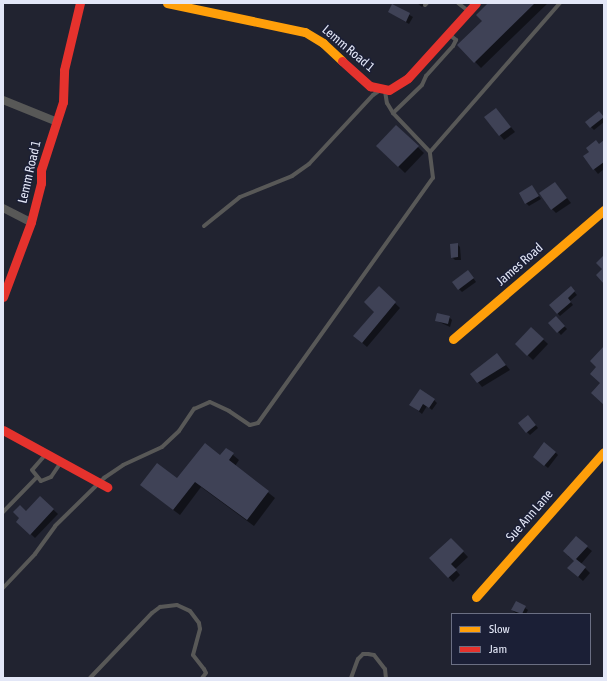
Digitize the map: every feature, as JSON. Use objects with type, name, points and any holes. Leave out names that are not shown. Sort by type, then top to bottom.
[{"type":"street","name":"Lemm Road 1","points":[[3,297],[31,222],[41,183],[41,170],[55,121],[63,102],[64,70],[80,3]]},
{"type":"street","name":"Lemm Road 1","points":[[167,3],[305,32],[323,43],[370,86],[383,90]]},
{"type":"street","points":[[383,90],[396,88],[408,78],[476,3]]},
{"type":"street","points":[[3,100],[55,121]]},
{"type":"street","points":[[3,208],[31,222]]},
{"type":"street","name":"James Road","points":[[453,339],[604,210]]},
{"type":"street","points":[[3,430],[104,486]]},
{"type":"street","name":"Sue Ann Lane","points":[[476,597],[604,452]]},
{"type":"lane","points":[[458,3],[468,12]]},
{"type":"lane","points":[[430,152],[560,3]]},
{"type":"lane","points":[[393,113],[422,85],[426,76],[453,46],[456,40],[448,34]]},
{"type":"lane","points":[[3,588],[35,554],[55,526],[104,486],[122,465],[154,453],[162,447],[179,431],[194,409],[204,403],[210,402],[229,411],[250,425],[258,423],[429,187],[433,178],[430,152],[393,113],[387,103],[383,90],[373,95],[309,164],[292,176],[235,200],[204,226]]},
{"type":"lane","points":[[46,454],[32,470],[41,481],[51,477],[61,462]]},
{"type":"lane","points":[[3,512],[37,477]]},
{"type":"lane","points":[[90,678],[152,613],[160,607],[177,605],[190,611],[199,623],[200,629],[193,655],[206,673],[202,678]]},
{"type":"lane","points":[[351,678],[358,659],[363,654],[374,656],[385,669],[386,678]]},
{"type":"building","points":[[488,3],[535,3],[474,63],[457,45],[482,21],[476,15]]},
{"type":"building","points":[[392,4],[410,13],[406,22],[388,12]]},
{"type":"building","points":[[496,108],[511,127],[499,136],[484,117]]},
{"type":"building","points":[[599,111],[604,117],[590,128],[585,122]]},
{"type":"building","points":[[396,125],[419,146],[398,167],[376,146]]},
{"type":"building","points":[[596,140],[599,144],[604,140],[604,162],[593,170],[583,156],[589,152],[586,148]]},
{"type":"building","points":[[555,182],[567,198],[551,210],[539,193]]},
{"type":"building","points":[[532,185],[539,196],[525,204],[519,193]]},
{"type":"building","points":[[458,243],[458,257],[451,258],[450,244]]},
{"type":"building","points":[[604,255],[604,284],[596,275],[602,269],[596,263]]},
{"type":"building","points":[[468,270],[474,278],[458,290],[452,282]]},
{"type":"building","points":[[379,286],[396,302],[362,343],[353,336],[374,312],[364,302]]},
{"type":"building","points":[[571,286],[575,291],[568,298],[571,302],[557,314],[549,305]]},
{"type":"building","points":[[437,313],[450,316],[448,324],[435,321]]},
{"type":"building","points":[[556,316],[565,326],[557,333],[548,323]]},
{"type":"building","points":[[531,327],[544,339],[527,356],[515,344]]},
{"type":"building","points":[[604,346],[604,405],[591,393],[600,383],[590,374],[596,367],[590,361]]},
{"type":"building","points":[[497,353],[506,365],[477,383],[470,374]]},
{"type":"building","points":[[420,389],[435,399],[429,408],[423,404],[419,411],[409,405]]},
{"type":"building","points":[[528,415],[536,425],[526,433],[518,423]]},
{"type":"building","points":[[544,442],[556,452],[544,466],[533,457]]},
{"type":"building","points":[[205,443],[220,455],[226,448],[234,453],[229,460],[269,491],[247,520],[195,482],[173,510],[140,485],[157,463],[177,478]]},
{"type":"building","points":[[40,496],[54,509],[30,535],[16,522],[19,518],[13,512],[20,505],[26,511]]},
{"type":"building","points":[[576,536],[588,546],[576,559],[586,567],[578,577],[567,568],[574,561],[563,551]]},
{"type":"building","points":[[451,538],[464,551],[451,564],[457,570],[448,578],[429,558]]},
{"type":"building","points":[[516,601],[526,606],[522,613],[511,610]]},
{"type":"traffic: slow","points":[[167,3],[305,32],[323,43],[342,61]]},
{"type":"traffic: slow","points":[[453,339],[604,210]]},
{"type":"traffic: slow","points":[[476,597],[604,452]]},
{"type":"traffic: jam","points":[[3,297],[31,222],[41,183],[41,170],[63,102],[64,70],[80,3]]},
{"type":"traffic: jam","points":[[342,61],[370,86],[389,90],[408,78],[476,3]]},
{"type":"traffic: jam","points":[[3,430],[107,487]]}]
